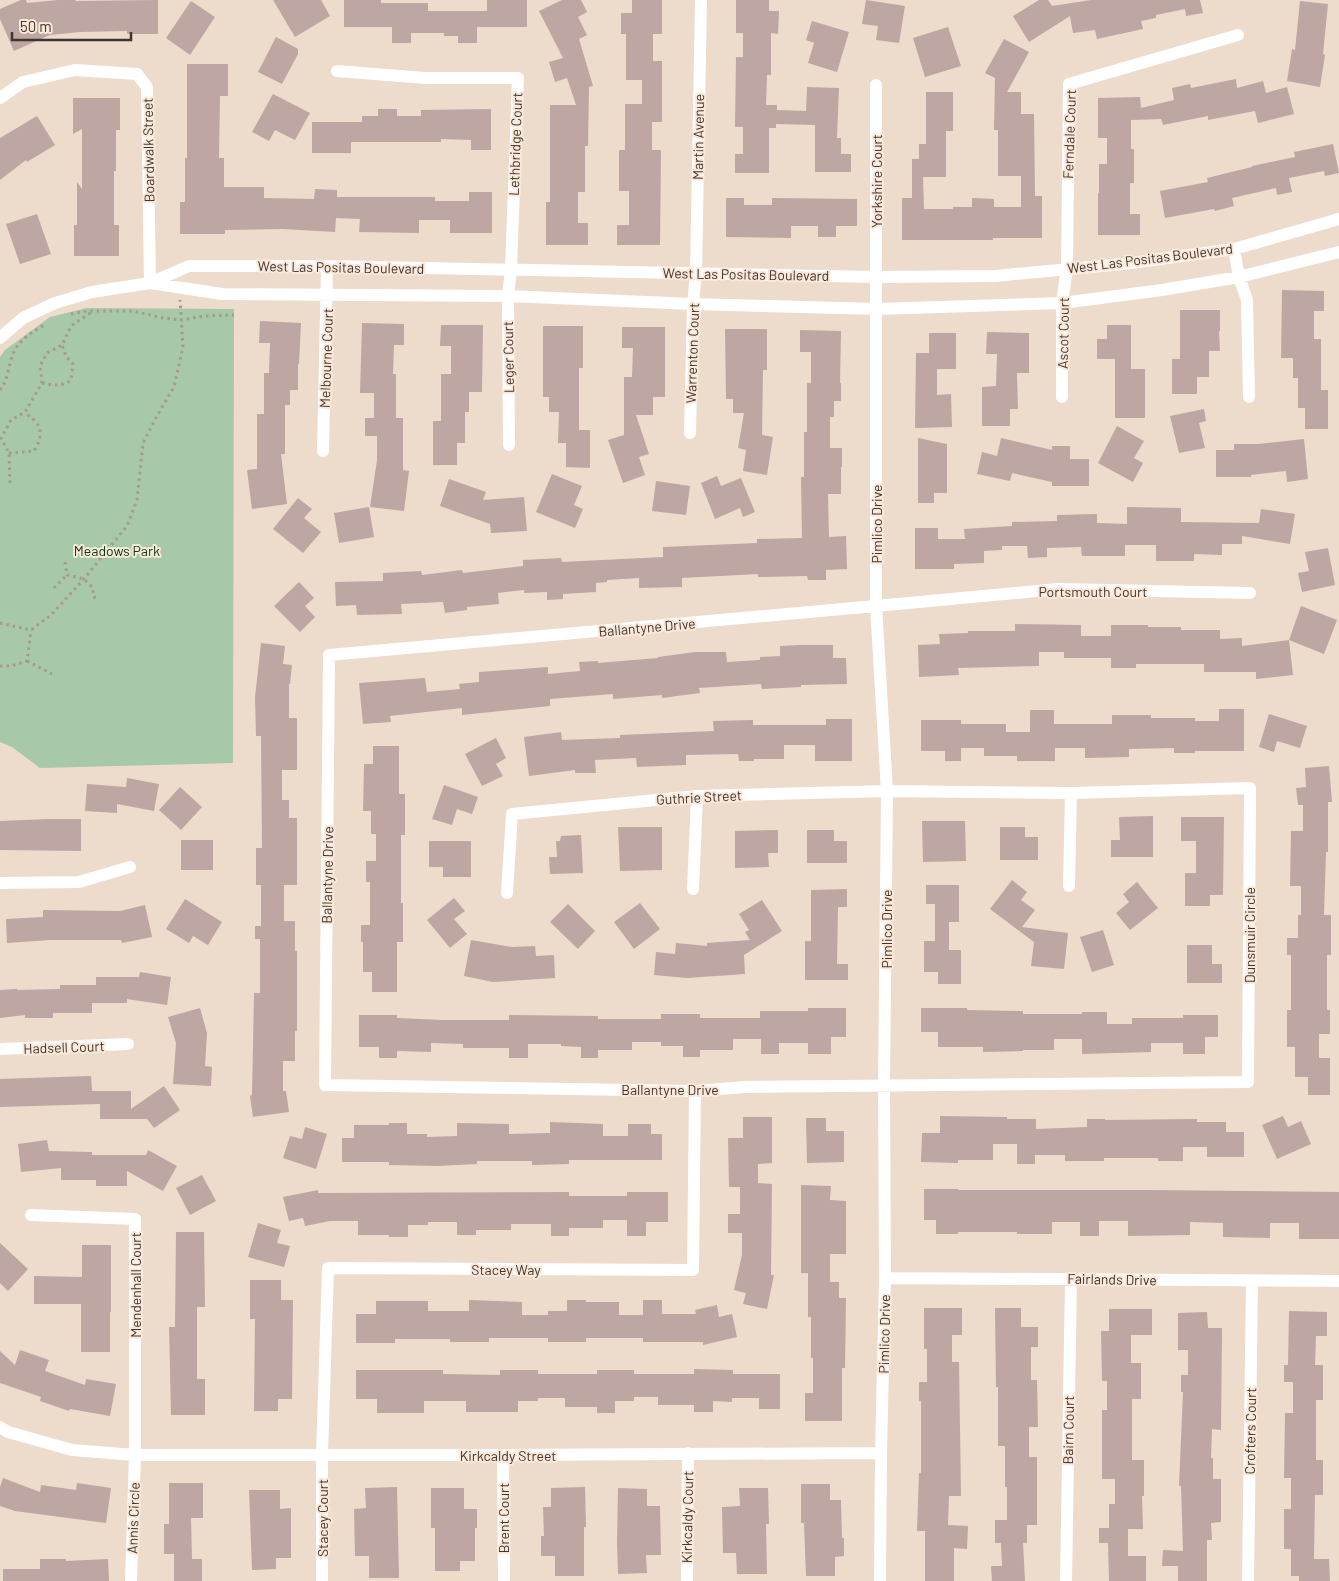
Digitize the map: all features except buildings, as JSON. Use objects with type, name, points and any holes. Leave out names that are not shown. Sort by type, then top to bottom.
[{"type":"street","name":"Martin Avenue","points":[[696,273],[701,0]]},
{"type":"street","name":"Ferndale Court","points":[[1067,268],[1068,84],[1238,35]]},
{"type":"street","name":"Boardwalk Street","points":[[0,98],[23,82],[75,70],[137,74],[147,87],[150,283]]},
{"type":"street","name":"Lethbridge Court","points":[[337,71],[425,78],[518,78],[511,270]]},
{"type":"street","name":"Yorkshire Court","points":[[876,85],[877,277]]},
{"type":"street","name":"West Las Positas Boulevard","points":[[0,338],[23,318],[55,302],[92,292],[150,283],[189,266],[327,266],[877,277],[995,276],[1123,264],[1234,249],[1339,219]]},
{"type":"street","points":[[1234,249],[1239,277],[1247,300],[1249,396]]},
{"type":"street","name":"West Las Positas Boulevard","points":[[150,283],[222,294],[508,296],[877,309],[1062,302],[1162,290],[1239,277],[1339,252]]},
{"type":"street","name":"Melbourne Court","points":[[323,451],[327,266]]},
{"type":"street","name":"Ascot Court","points":[[1062,397],[1062,302],[1067,268]]},
{"type":"street","name":"Leger Court","points":[[509,445],[508,296],[511,270]]},
{"type":"street","name":"Warrenton Court","points":[[690,433],[693,304],[696,273]]},
{"type":"street","name":"Pimlico Drive","points":[[877,277],[876,606],[887,791],[884,1085],[885,1278],[880,1581]]},
{"type":"street","name":"Portsmouth Court","points":[[876,606],[1058,589],[1250,593]]},
{"type":"street","name":"Ballantyne Drive","points":[[876,606],[329,655],[325,1085],[696,1091],[745,1087],[884,1085]]},
{"type":"street","name":"Dunsmuir Circle","points":[[884,1085],[1248,1082],[1250,788],[1071,793],[887,791]]},
{"type":"street","name":"Guthrie Street","points":[[507,893],[512,814],[697,796],[887,791]]},
{"type":"street","points":[[1069,886],[1071,793]]},
{"type":"street","points":[[693,889],[697,796]]},
{"type":"street","points":[[0,883],[78,882],[130,867]]},
{"type":"street","name":"Hadsell Court","points":[[0,1049],[128,1044]]},
{"type":"street","name":"Stacey Way","points":[[322,1455],[328,1268],[692,1270],[696,1091]]},
{"type":"street","name":"Mendenhall Court","points":[[31,1215],[135,1219],[135,1455]]},
{"type":"street","name":"Fairlands Drive","points":[[885,1278],[1339,1281]]},
{"type":"street","name":"Bairn Court","points":[[1066,1581],[1071,1279]]},
{"type":"street","name":"Crofters Court","points":[[1248,1581],[1252,1281]]},
{"type":"street","points":[[0,1427],[8,1432],[72,1450],[135,1455]]},
{"type":"street","name":"Kirkcaldy Street","points":[[135,1455],[881,1453]]},
{"type":"street","name":"Kirkcaldy Court","points":[[686,1581],[688,1454]]},
{"type":"street","name":"Annis Circle","points":[[131,1581],[135,1455]]},
{"type":"street","name":"Stacey Court","points":[[322,1455],[322,1581]]},
{"type":"street","name":"Brent Court","points":[[503,1455],[504,1581]]},
{"type":"path","points":[[0,623],[31,630],[51,615],[84,579],[127,526],[137,500],[143,443],[174,387],[183,347],[180,287]]},
{"type":"path","points":[[10,483],[9,454],[0,438],[11,420],[25,412],[42,383],[40,366],[47,353],[62,345],[72,326],[90,313],[92,292]]},
{"type":"path","points":[[64,316],[90,311],[133,311],[182,320],[203,316],[234,315]]},
{"type":"path","points":[[0,390],[9,371],[15,350],[25,337],[47,323]]},
{"type":"path","points":[[42,383],[55,386],[71,380],[73,364],[62,345]]},
{"type":"path","points":[[9,454],[34,451],[40,441],[41,430],[36,422],[25,412]]},
{"type":"path","points":[[65,562],[67,575]]},
{"type":"path","points":[[67,575],[84,579],[93,588],[93,595],[97,601]]},
{"type":"path","points":[[54,588],[67,575]]},
{"type":"path","points":[[27,661],[31,643],[31,630]]},
{"type":"path","points":[[0,666],[11,666],[27,661],[52,674]]},
{"type":"green space","name":"Meadows Park","points":[[87,308],[234,309],[233,763],[40,768],[12,747],[0,742],[0,357],[5,350],[50,317]]}]
